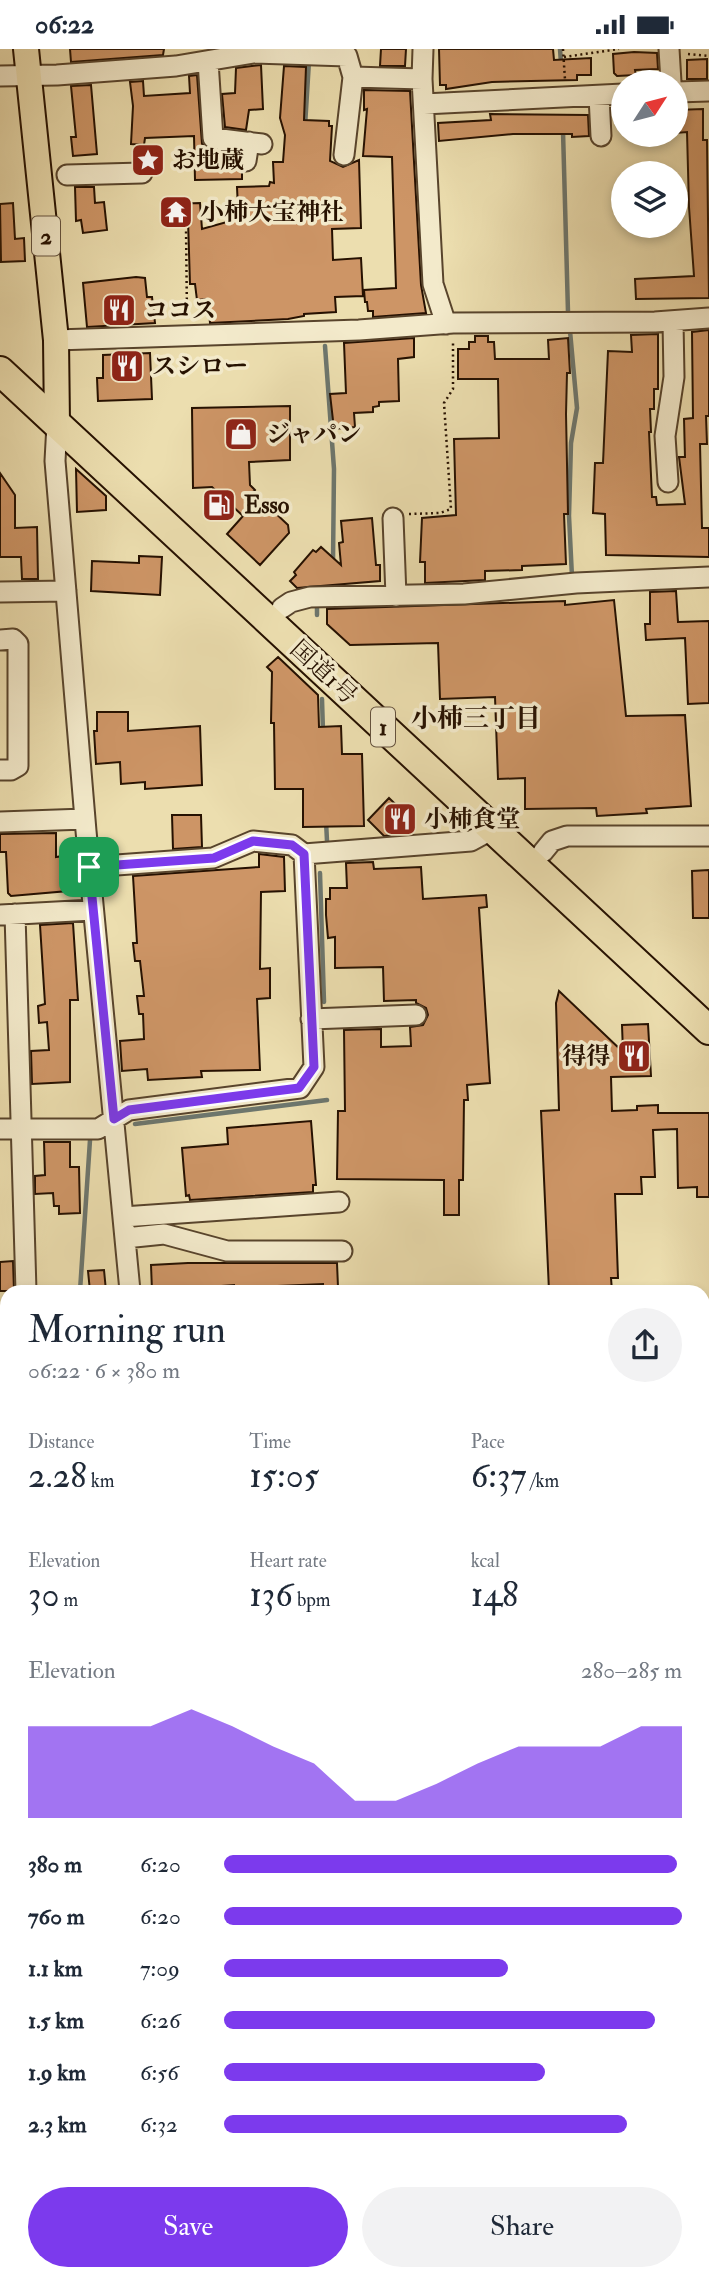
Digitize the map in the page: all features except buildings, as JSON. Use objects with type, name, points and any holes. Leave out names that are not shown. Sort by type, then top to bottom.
[{"type":"highway","name":"国道1号","points":[[0,348],[57,412],[493,829],[709,1030]]},
{"type":"highway","name":"国道1号","points":[[0,372],[57,412],[282,608],[709,1004]]},
{"type":"main road","name":"2","points":[[26,49],[56,340],[57,412]]},
{"type":"street","points":[[423,49],[422,79],[433,284],[449,323]]},
{"type":"street","points":[[669,50],[670,70]]},
{"type":"street","points":[[0,76],[57,75],[254,51],[347,53],[354,76],[344,155]]},
{"type":"street","points":[[200,58],[213,138],[252,149]]},
{"type":"street","points":[[354,76],[422,79]]},
{"type":"street","points":[[688,92],[709,92]]},
{"type":"street","points":[[600,96],[601,136]]},
{"type":"street","points":[[424,104],[611,96]]},
{"type":"street","points":[[67,175],[142,173]]},
{"type":"street","points":[[56,340],[359,330],[449,323],[709,319]]},
{"type":"street","points":[[668,482],[665,436],[674,377],[673,321]]},
{"type":"street","points":[[57,412],[54,454],[89,867],[129,1285]]},
{"type":"street","points":[[393,518],[396,596]]},
{"type":"street","points":[[282,608],[310,597],[396,596],[709,577]]},
{"type":"street","points":[[0,591],[66,591]]},
{"type":"street","points":[[0,640],[13,639],[18,645],[18,766],[0,771]]},
{"type":"street","points":[[0,822],[85,819]]},
{"type":"street","points":[[89,867],[214,858],[253,841],[292,845],[304,854],[471,841],[493,829]]},
{"type":"street","points":[[543,852],[552,841],[567,836],[709,836]]},
{"type":"street","points":[[0,1129],[96,1129],[129,1110],[299,1088],[314,1067],[304,854]]},
{"type":"street","points":[[26,1285],[22,1128],[8,915],[93,910]]},
{"type":"street","points":[[311,1019],[416,1015]]},
{"type":"street","points":[[124,1217],[339,1202]]},
{"type":"street","points":[[125,1238],[164,1234],[227,1251],[342,1251]]},
{"type":"path","points":[[563,49],[566,97]]},
{"type":"path","points":[[564,57],[618,49]]},
{"type":"path","points":[[669,50],[709,56]]},
{"type":"path","points":[[186,226],[188,336]]},
{"type":"path","points":[[393,518],[399,515],[440,513],[451,509],[444,403],[453,389],[449,323]]},
{"type":"waterway","points":[[560,49],[561,63]]},
{"type":"waterway","points":[[305,126],[309,61]]},
{"type":"waterway","points":[[563,131],[568,312]]},
{"type":"waterway","points":[[570,331],[577,408],[571,443],[569,516],[572,577]]},
{"type":"waterway","points":[[325,346],[334,469],[333,562]]},
{"type":"waterway","points":[[317,605],[317,615]]},
{"type":"waterway","points":[[322,699],[323,732]]},
{"type":"waterway","points":[[326,821],[327,841]]},
{"type":"waterway","points":[[320,873],[324,1002]]},
{"type":"waterway","points":[[135,1124],[327,1100]]},
{"type":"waterway","points":[[80,1285],[90,1140]]},
{"type":"place","name":"お地蔵","points":[[148,160]]},
{"type":"place","name":"小柿大宝神社","points":[[176,212]]},
{"type":"place","name":"ココス","points":[[119,310]]},
{"type":"place","name":"スシロー","points":[[127,366]]},
{"type":"place","name":"ジャパン","points":[[241,434]]},
{"type":"place","name":"Esso","points":[[219,505]]},
{"type":"place","name":"小柿食堂","points":[[400,819]]},
{"type":"place","name":"得得","points":[[634,1056]]},
{"type":"district","name":"小柿三丁目","points":[[476,718]]},
{"type":"route","points":[[253,841],[292,845],[304,854],[314,1067],[299,1088],[129,1110],[114,1119],[89,867],[214,858],[253,841]]}]
